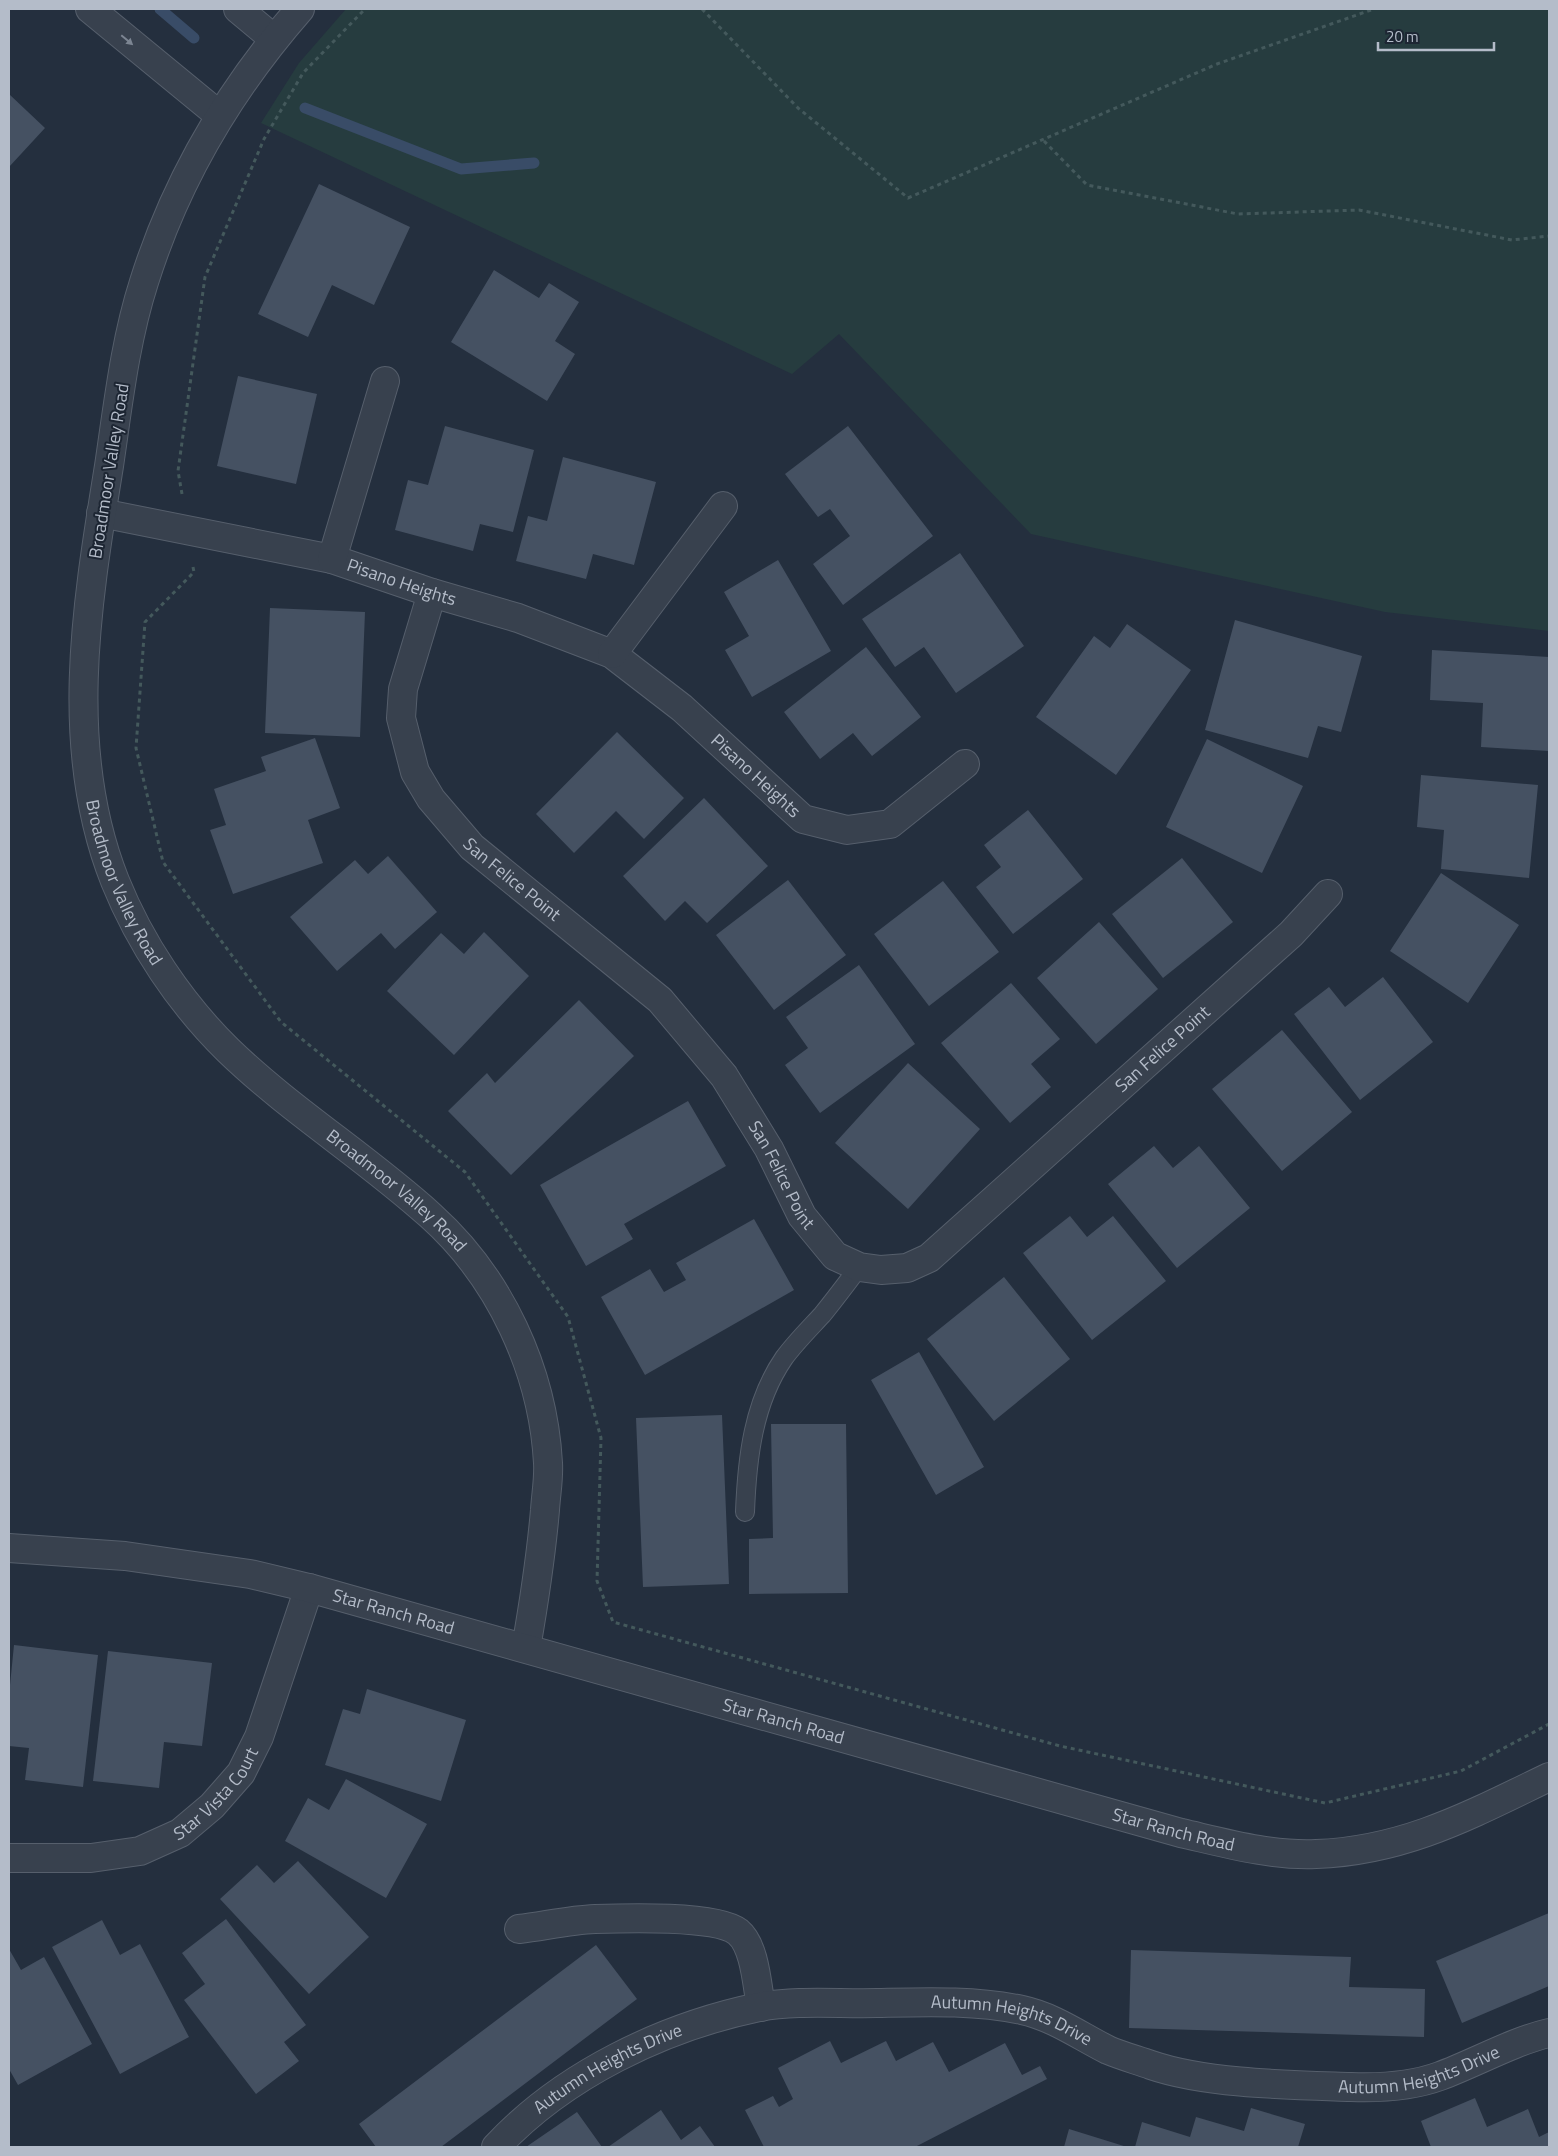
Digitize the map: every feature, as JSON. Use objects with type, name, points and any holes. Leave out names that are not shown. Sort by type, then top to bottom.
[{"type":"street","points":[[90,9],[219,115]]},
{"type":"street","points":[[238,9],[274,39]]},
{"type":"street","name":"Broadmoor Valley Road","points":[[300,9],[274,39],[219,115],[181,184],[143,284],[126,361],[101,513],[88,611],[84,726],[88,778],[100,835],[115,880],[139,933],[194,1014],[228,1050],[266,1084],[432,1217],[483,1274],[506,1313],[525,1356],[536,1393],[541,1411],[549,1466],[540,1568],[526,1648]]},
{"type":"street","name":"Pisano Heights","points":[[332,559],[384,381]]},
{"type":"street","points":[[612,654],[723,506]]},
{"type":"street","name":"Pisano Heights","points":[[101,513],[332,559],[432,593],[518,618],[612,654],[682,708],[804,818],[847,830],[890,824],[965,764]]},
{"type":"street","name":"San Felice Point","points":[[432,593],[403,689],[401,718],[415,772],[431,799],[472,846],[660,1000],[724,1076],[769,1149],[802,1216],[818,1238],[835,1256],[859,1267],[881,1270],[907,1268],[930,1258],[1291,934],[1328,894]]},
{"type":"street","name":"Star Ranch Road","points":[[9,1548],[125,1556],[250,1574],[309,1588],[1181,1833],[1250,1848],[1315,1854],[1379,1847],[1444,1827],[1549,1777]]},
{"type":"street","name":"Star Vista Court","points":[[9,1858],[91,1858],[140,1851],[180,1833],[212,1806],[241,1773],[259,1737],[309,1588]]},
{"type":"street","points":[[519,1929],[594,1919],[668,1919],[721,1924],[737,1932],[749,1945],[761,2006]]},
{"type":"street","name":"Autumn Heights Drive","points":[[496,2147],[517,2124],[553,2097],[600,2067],[648,2043],[694,2025],[761,2006],[926,2002],[981,2004],[1025,2011],[1068,2027],[1110,2050],[1155,2066],[1214,2078],[1354,2087],[1398,2084],[1437,2077],[1549,2033]]},
{"type":"lane","points":[[746,1512],[746,1478],[756,1418],[770,1382],[784,1358],[831,1304],[859,1267]]},
{"type":"path","points":[[365,9],[303,73],[264,139],[205,277],[178,471],[194,572],[145,622],[136,748],[163,862],[281,1022],[465,1172],[568,1317],[601,1438],[598,1581],[613,1622],[1060,1746],[1325,1804],[1461,1771],[1549,1724]]},
{"type":"path","points":[[702,9],[798,108],[908,198],[1044,141],[1217,64],[1374,9]]},
{"type":"path","points":[[1044,141],[1087,185],[1238,214],[1359,210],[1512,240],[1549,236]]},
{"type":"green space","points":[[346,9],[1549,9],[1549,631],[1385,612],[1031,534],[839,334],[792,374],[261,123],[299,63]]},
{"type":"building","points":[[9,94],[45,128],[9,167]]},
{"type":"building","points":[[319,184],[410,227],[374,305],[332,285],[308,337],[258,314]]},
{"type":"building","points":[[494,270],[539,298],[549,283],[579,302],[555,341],[575,354],[547,401],[451,342]]},
{"type":"building","points":[[238,376],[317,394],[296,484],[217,466]]},
{"type":"building","points":[[445,426],[534,450],[513,532],[480,524],[473,551],[395,530],[408,480],[428,485]]},
{"type":"building","points":[[848,426],[933,536],[843,605],[813,564],[850,536],[830,509],[818,517],[785,474]]},
{"type":"building","points":[[563,457],[656,482],[634,565],[593,554],[586,579],[516,561],[528,516],[547,521]]},
{"type":"building","points":[[960,553],[1024,646],[956,693],[924,647],[895,667],[862,619]]},
{"type":"building","points":[[778,560],[831,651],[752,697],[725,650],[749,636],[724,592]]},
{"type":"building","points":[[270,608],[365,612],[360,737],[265,733]]},
{"type":"building","points":[[1235,620],[1362,656],[1341,732],[1318,726],[1308,758],[1205,730]]},
{"type":"building","points":[[1127,624],[1191,670],[1116,775],[1036,717],[1094,636],[1110,648]]},
{"type":"building","points":[[866,647],[921,717],[872,756],[853,733],[820,759],[784,712]]},
{"type":"building","points":[[1432,650],[1549,657],[1549,751],[1481,747],[1483,703],[1430,700]]},
{"type":"building","points":[[617,732],[684,798],[644,839],[616,811],[574,853],[536,814]]},
{"type":"building","points":[[315,738],[340,808],[308,820],[323,863],[233,894],[210,830],[226,825],[214,789],[266,771],[261,757]]},
{"type":"building","points":[[1207,739],[1303,786],[1262,873],[1166,827]]},
{"type":"building","points":[[1421,775],[1538,785],[1529,878],[1441,869],[1444,830],[1417,827]]},
{"type":"building","points":[[704,798],[768,866],[707,923],[685,901],[665,921],[623,876]]},
{"type":"building","points":[[1028,810],[1083,879],[1013,934],[976,887],[1001,867],[984,845]]},
{"type":"building","points":[[388,856],[437,912],[395,949],[381,933],[337,971],[290,917],[355,860],[368,874]]},
{"type":"building","points":[[1182,858],[1233,922],[1163,978],[1112,914]]},
{"type":"building","points":[[1441,873],[1519,925],[1468,1003],[1390,951]]},
{"type":"building","points":[[788,880],[846,955],[774,1010],[716,935]]},
{"type":"building","points":[[943,881],[999,952],[929,1006],[874,934]]},
{"type":"building","points":[[1099,922],[1158,989],[1096,1044],[1037,978]]},
{"type":"building","points":[[484,932],[529,976],[454,1055],[387,991],[441,933],[464,954]]},
{"type":"building","points":[[859,965],[915,1044],[820,1113],[785,1065],[808,1048],[786,1017]]},
{"type":"building","points":[[1383,977],[1433,1042],[1360,1100],[1294,1014],[1329,987],[1345,1007]]},
{"type":"building","points":[[1011,983],[1060,1039],[1031,1064],[1051,1087],[1010,1123],[941,1043]]},
{"type":"building","points":[[579,1000],[634,1056],[511,1175],[448,1111],[487,1073],[495,1083]]},
{"type":"building","points":[[1282,1030],[1352,1112],[1282,1171],[1212,1089]]},
{"type":"building","points":[[908,1063],[980,1129],[908,1209],[835,1143]]},
{"type":"building","points":[[688,1101],[726,1166],[624,1224],[633,1239],[586,1266],[540,1185]]},
{"type":"building","points":[[1154,1146],[1173,1168],[1199,1146],[1250,1208],[1177,1268],[1108,1184]]},
{"type":"building","points":[[1070,1216],[1087,1237],[1113,1216],[1166,1281],[1092,1340],[1023,1253]]},
{"type":"building","points":[[754,1219],[794,1290],[645,1375],[601,1297],[650,1269],[664,1292],[686,1280],[676,1263]]},
{"type":"building","points":[[1004,1277],[1070,1359],[994,1421],[927,1339]]},
{"type":"building","points":[[919,1352],[984,1467],[936,1495],[871,1380]]},
{"type":"building","points":[[722,1415],[729,1584],[643,1587],[636,1418]]},
{"type":"building","points":[[771,1424],[846,1424],[848,1593],[749,1594],[749,1539],[773,1538]]},
{"type":"building","points":[[14,1645],[98,1655],[83,1787],[25,1780],[29,1748],[9,1746],[9,1695]]},
{"type":"building","points":[[108,1651],[212,1663],[202,1746],[164,1742],[159,1788],[93,1781]]},
{"type":"building","points":[[367,1689],[466,1720],[441,1801],[325,1765],[343,1709],[360,1714]]},
{"type":"building","points":[[346,1779],[427,1824],[386,1898],[285,1841],[308,1798],[329,1810]]},
{"type":"building","points":[[298,1861],[369,1937],[309,1994],[220,1899],[257,1865],[274,1883]]},
{"type":"building","points":[[1549,1913],[1549,1986],[1462,2023],[1436,1961]]},
{"type":"building","points":[[226,1919],[306,2025],[284,2042],[299,2061],[256,2094],[184,2000],[205,1984],[182,1953]]},
{"type":"building","points":[[102,1920],[120,1955],[140,1944],[189,2037],[120,2074],[52,1947]]},
{"type":"building","points":[[596,1945],[637,1999],[441,2147],[376,2147],[359,2124]]},
{"type":"building","points":[[9,1949],[21,1970],[44,1957],[92,2044],[18,2085],[9,2069]]},
{"type":"building","points":[[1131,1950],[1351,1957],[1349,1987],[1425,1989],[1424,2037],[1129,2028]]},
{"type":"building","points":[[830,2041],[841,2063],[886,2041],[896,2061],[933,2042],[949,2072],[1005,2043],[1022,2075],[1040,2066],[1047,2079],[915,2147],[764,2147],[745,2110],[773,2096],[779,2107],[793,2099],[778,2068]]},
{"type":"building","points":[[1475,2098],[1487,2127],[1528,2109],[1539,2137],[1549,2132],[1549,2147],[1431,2147],[1421,2121]]},
{"type":"building","points":[[1251,2108],[1305,2124],[1298,2147],[1135,2147],[1142,2122],[1190,2137],[1196,2117],[1244,2131]]},
{"type":"building","points":[[661,2110],[681,2140],[700,2126],[715,2147],[608,2147]]},
{"type":"building","points":[[577,2112],[602,2147],[526,2147]]},
{"type":"building","points":[[1069,2129],[1127,2147],[1064,2147]]},
{"type":"waterway","points":[[160,9],[194,38]]},
{"type":"waterway","points":[[305,108],[461,169],[534,163]]}]
